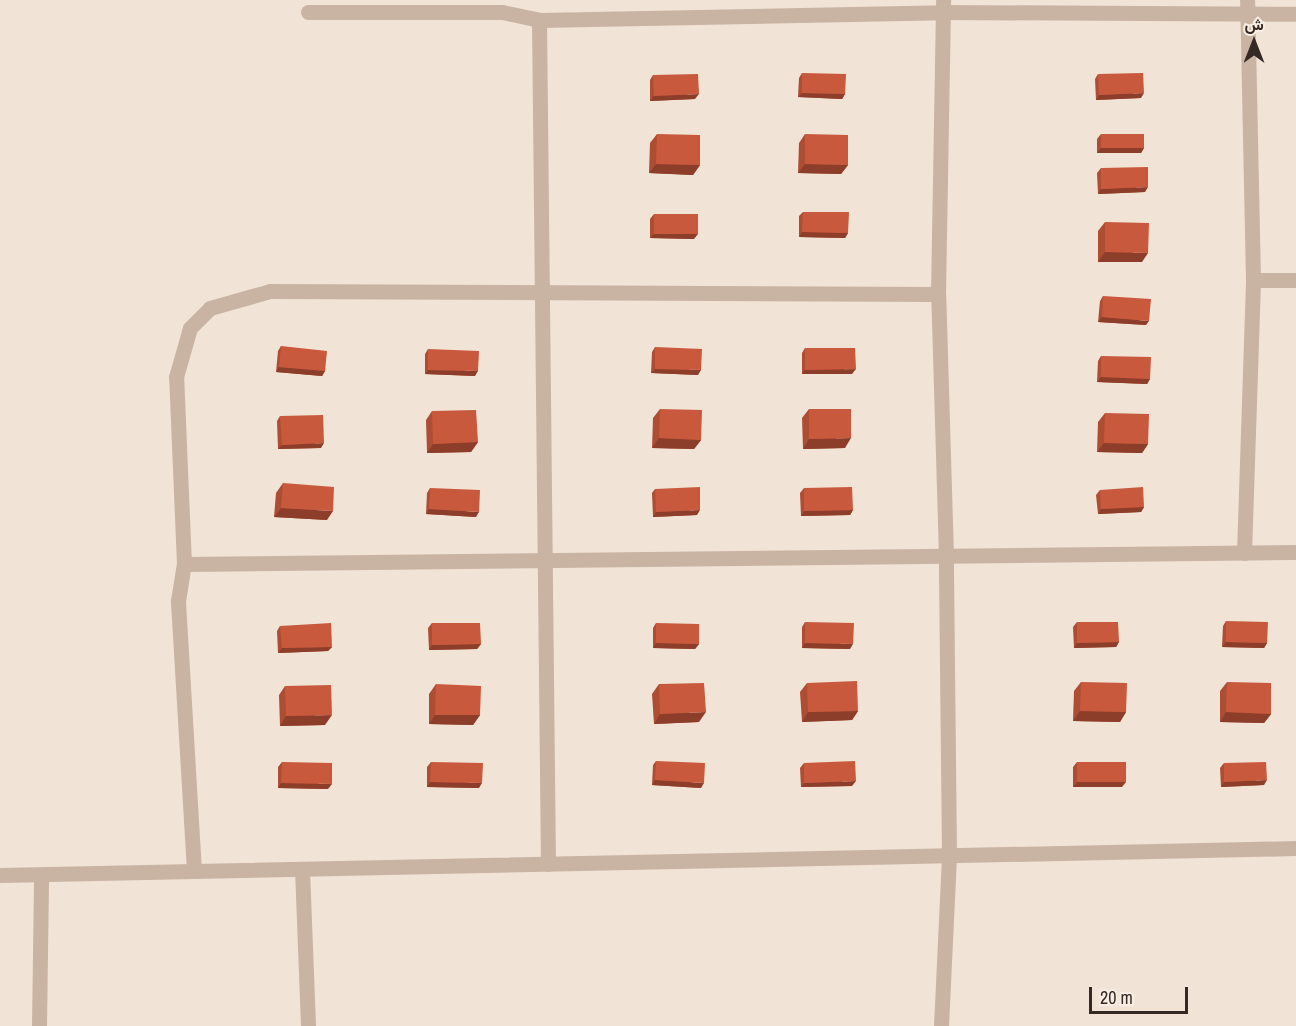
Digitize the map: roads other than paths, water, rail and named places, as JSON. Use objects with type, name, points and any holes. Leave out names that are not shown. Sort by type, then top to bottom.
[{"type":"street","points":[[941,1026],[950,855],[946,556],[938,294],[943,6]]},
{"type":"street","points":[[308,12],[502,12],[539,20],[943,6],[1247,7],[1296,14]]},
{"type":"street","points":[[1244,553],[1253,280],[1247,7]]},
{"type":"street","points":[[539,20],[548,561],[548,864]]},
{"type":"street","points":[[1253,280],[1296,279]]},
{"type":"street","points":[[194,871],[178,601],[184,564],[176,377],[190,328],[210,308],[270,291],[938,294]]},
{"type":"street","points":[[184,564],[1296,552]]},
{"type":"street","points":[[0,875],[1296,848]]},
{"type":"street","points":[[302,869],[308,1026]]},
{"type":"street","points":[[39,1026],[41,875]]}]
